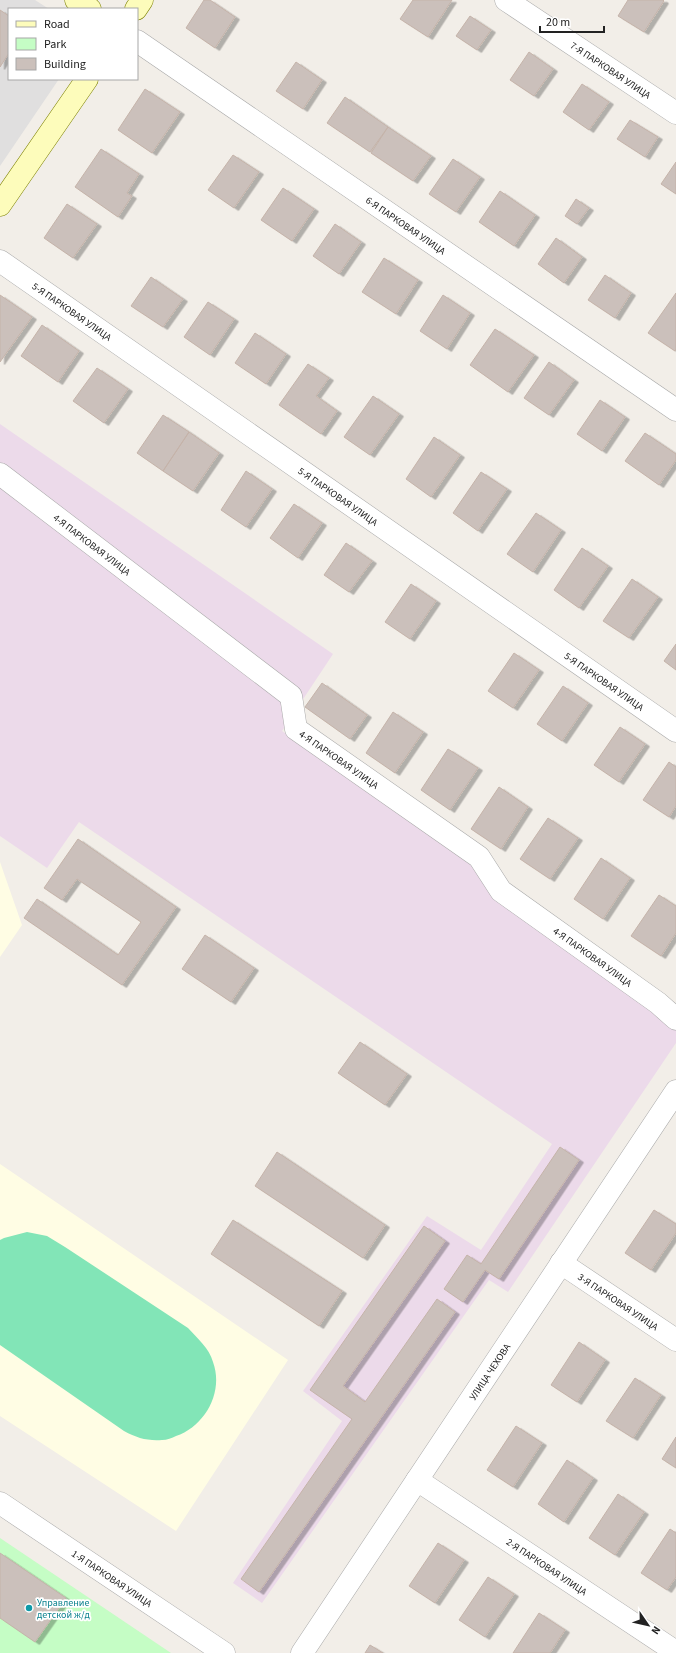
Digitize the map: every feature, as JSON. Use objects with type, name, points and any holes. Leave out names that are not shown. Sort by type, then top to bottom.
[{"type":"main road","points":[[76,0],[88,8]]},
{"type":"main road","points":[[0,205],[86,80]]},
{"type":"street","name":"7-Я ПАРКОВАЯ УЛИЦА","points":[[506,0],[676,113]]},
{"type":"street","name":"6-Я ПАРКОВАЯ УЛИЦА","points":[[138,42],[676,410]]},
{"type":"street","name":"5-Я ПАРКОВАЯ УЛИЦА","points":[[0,261],[676,731]]},
{"type":"street","name":"4-Я ПАРКОВАЯ УЛИЦА","points":[[0,474],[291,696],[296,729],[478,857],[501,891],[658,1003],[676,1019]]},
{"type":"street","name":"УЛИЦА ЧЕХОВА","points":[[302,1653],[676,1091]]},
{"type":"street","name":"3-Я ПАРКОВАЯ УЛИЦА","points":[[561,1263],[676,1340]]},
{"type":"street","name":"2-Я ПАРКОВАЯ УЛИЦА","points":[[417,1480],[676,1652]]},
{"type":"street","name":"1-Я ПАРКОВАЯ УЛИЦА","points":[[0,1503],[224,1653]]},
{"type":"shaded area","points":[[0,0],[35,0],[47,8],[8,8],[8,80],[58,80],[0,166]]},
{"type":"shaded area","points":[[0,424],[333,654],[282,731],[676,1004],[676,1043],[508,1292],[489,1280],[262,1603],[233,1583],[342,1421],[303,1391],[427,1216],[481,1250],[552,1144],[79,822],[47,868],[0,836]]},
{"type":"shaded area","points":[[0,862],[22,925],[0,957]]},
{"type":"shaded area","points":[[0,1164],[288,1360],[176,1531],[0,1416]]},
{"type":"green space","points":[[27,1232],[47,1236],[65,1247],[188,1328],[203,1344],[209,1352],[213,1362],[216,1373],[216,1385],[210,1406],[196,1424],[186,1431],[166,1440],[147,1439],[133,1436],[0,1345],[0,1240]]},
{"type":"green space","points":[[0,1538],[171,1653],[0,1653]]},
{"type":"building","points":[[204,0],[210,0],[235,17],[215,48],[186,28]]},
{"type":"building","points":[[413,0],[452,0],[428,37],[400,19]]},
{"type":"building","points":[[628,0],[664,1],[644,32],[618,16]]},
{"type":"building","points":[[0,10],[8,15],[8,55],[0,67]]},
{"type":"building","points":[[470,16],[491,30],[477,50],[456,36]]},
{"type":"building","points":[[529,52],[553,69],[534,96],[510,80]]},
{"type":"building","points":[[296,62],[322,80],[303,109],[276,91]]},
{"type":"building","points":[[582,84],[609,102],[589,130],[563,112]]},
{"type":"building","points":[[145,89],[180,112],[152,153],[118,130]]},
{"type":"building","points":[[345,97],[388,127],[370,152],[327,123]]},
{"type":"building","points":[[630,120],[658,137],[645,157],[617,139]]},
{"type":"building","points":[[388,127],[431,156],[413,181],[371,153]]},
{"type":"building","points":[[101,149],[139,174],[127,193],[132,196],[118,217],[75,187]]},
{"type":"building","points":[[233,155],[259,172],[234,208],[208,190]]},
{"type":"building","points":[[453,159],[480,177],[456,212],[429,194]]},
{"type":"building","points":[[676,162],[676,194],[661,184]]},
{"type":"building","points":[[283,188],[314,209],[292,241],[261,220]]},
{"type":"building","points":[[500,191],[535,215],[514,246],[479,222]]},
{"type":"building","points":[[576,199],[589,208],[577,224],[565,216]]},
{"type":"building","points":[[67,204],[97,224],[73,258],[44,238]]},
{"type":"building","points":[[335,224],[361,242],[339,274],[313,256]]},
{"type":"building","points":[[556,238],[582,257],[564,283],[538,264]]},
{"type":"building","points":[[384,258],[418,280],[396,314],[362,292]]},
{"type":"building","points":[[605,275],[631,293],[615,318],[588,300]]},
{"type":"building","points":[[151,277],[183,299],[163,327],[131,306]]},
{"type":"building","points":[[676,293],[676,349],[675,351],[648,333]]},
{"type":"building","points":[[0,295],[32,317],[0,362]]},
{"type":"building","points":[[443,295],[470,313],[447,349],[420,331]]},
{"type":"building","points":[[208,302],[234,319],[210,355],[184,337]]},
{"type":"building","points":[[42,325],[79,351],[58,382],[21,356]]},
{"type":"building","points":[[495,329],[534,355],[508,392],[470,365]]},
{"type":"building","points":[[255,333],[286,354],[266,384],[235,363]]},
{"type":"building","points":[[549,362],[574,380],[549,415],[524,398]]},
{"type":"building","points":[[308,364],[329,378],[316,396],[337,411],[321,434],[279,405]]},
{"type":"building","points":[[97,368],[128,389],[104,423],[73,401]]},
{"type":"building","points":[[373,396],[399,414],[370,455],[344,437]]},
{"type":"building","points":[[600,400],[625,417],[602,451],[577,434]]},
{"type":"building","points":[[163,415],[189,432],[163,471],[137,453]]},
{"type":"building","points":[[189,432],[219,453],[193,491],[163,471]]},
{"type":"building","points":[[645,433],[676,454],[676,460],[659,485],[625,461]]},
{"type":"building","points":[[434,437],[460,455],[431,497],[406,479]]},
{"type":"building","points":[[246,471],[272,489],[246,527],[221,510]]},
{"type":"building","points":[[481,472],[507,489],[478,531],[453,513]]},
{"type":"building","points":[[294,504],[322,523],[298,558],[270,538]]},
{"type":"building","points":[[536,513],[561,530],[533,572],[507,554]]},
{"type":"building","points":[[346,543],[372,561],[349,592],[324,575]]},
{"type":"building","points":[[582,548],[608,566],[579,608],[554,590]]},
{"type":"building","points":[[632,579],[658,597],[629,638],[603,621]]},
{"type":"building","points":[[411,584],[436,601],[410,639],[385,622]]},
{"type":"building","points":[[676,644],[676,670],[664,661]]},
{"type":"building","points":[[514,653],[539,670],[513,708],[488,691]]},
{"type":"building","points":[[322,683],[367,715],[350,739],[305,707]]},
{"type":"building","points":[[563,686],[588,703],[562,741],[537,724]]},
{"type":"building","points":[[393,712],[423,732],[395,773],[366,753]]},
{"type":"building","points":[[620,727],[645,744],[619,782],[594,765]]},
{"type":"building","points":[[448,749],[478,768],[450,810],[421,790]]},
{"type":"building","points":[[669,762],[676,767],[676,806],[669,817],[643,800]]},
{"type":"building","points":[[499,787],[528,807],[501,849],[471,829]]},
{"type":"building","points":[[548,818],[578,838],[550,879],[520,859]]},
{"type":"building","points":[[78,839],[176,907],[122,985],[24,918],[37,899],[118,955],[141,922],[77,879],[62,900],[44,888]]},
{"type":"building","points":[[601,858],[630,878],[603,919],[574,899]]},
{"type":"building","points":[[659,895],[676,906],[676,933],[661,956],[631,936]]},
{"type":"building","points":[[205,935],[254,968],[231,1002],[182,969]]},
{"type":"building","points":[[360,1042],[407,1074],[385,1105],[338,1073]]},
{"type":"building","points":[[560,1147],[579,1160],[499,1279],[485,1270],[463,1302],[444,1289],[467,1255],[481,1264]]},
{"type":"building","points":[[277,1152],[385,1225],[363,1258],[255,1186]]},
{"type":"building","points":[[654,1210],[676,1224],[676,1233],[651,1270],[625,1253]]},
{"type":"building","points":[[233,1220],[342,1291],[319,1326],[211,1254]]},
{"type":"building","points":[[424,1226],[445,1241],[343,1386],[365,1402],[437,1299],[455,1312],[259,1592],[241,1579],[352,1419],[310,1390]]},
{"type":"building","points":[[579,1342],[605,1360],[577,1402],[551,1385]]},
{"type":"building","points":[[635,1378],[661,1395],[633,1438],[606,1421]]},
{"type":"building","points":[[516,1426],[542,1443],[513,1487],[487,1470]]},
{"type":"building","points":[[676,1437],[676,1468],[662,1459]]},
{"type":"building","points":[[567,1460],[593,1478],[564,1522],[538,1504]]},
{"type":"building","points":[[618,1494],[644,1512],[615,1555],[589,1538]]},
{"type":"building","points":[[670,1529],[676,1533],[676,1577],[667,1590],[641,1573]]},
{"type":"building","points":[[438,1543],[464,1560],[435,1603],[409,1586]]},
{"type":"building","name":"Управление детской ж/д","points":[[0,1553],[66,1598],[35,1642],[0,1618]]},
{"type":"building","points":[[488,1577],[514,1594],[485,1637],[459,1620]]},
{"type":"building","points":[[539,1613],[565,1630],[550,1653],[513,1653]]},
{"type":"building","points":[[370,1645],[383,1653],[365,1653]]},
{"type":"place","name":"Управление детской ж/д","points":[[29,1608]]}]
